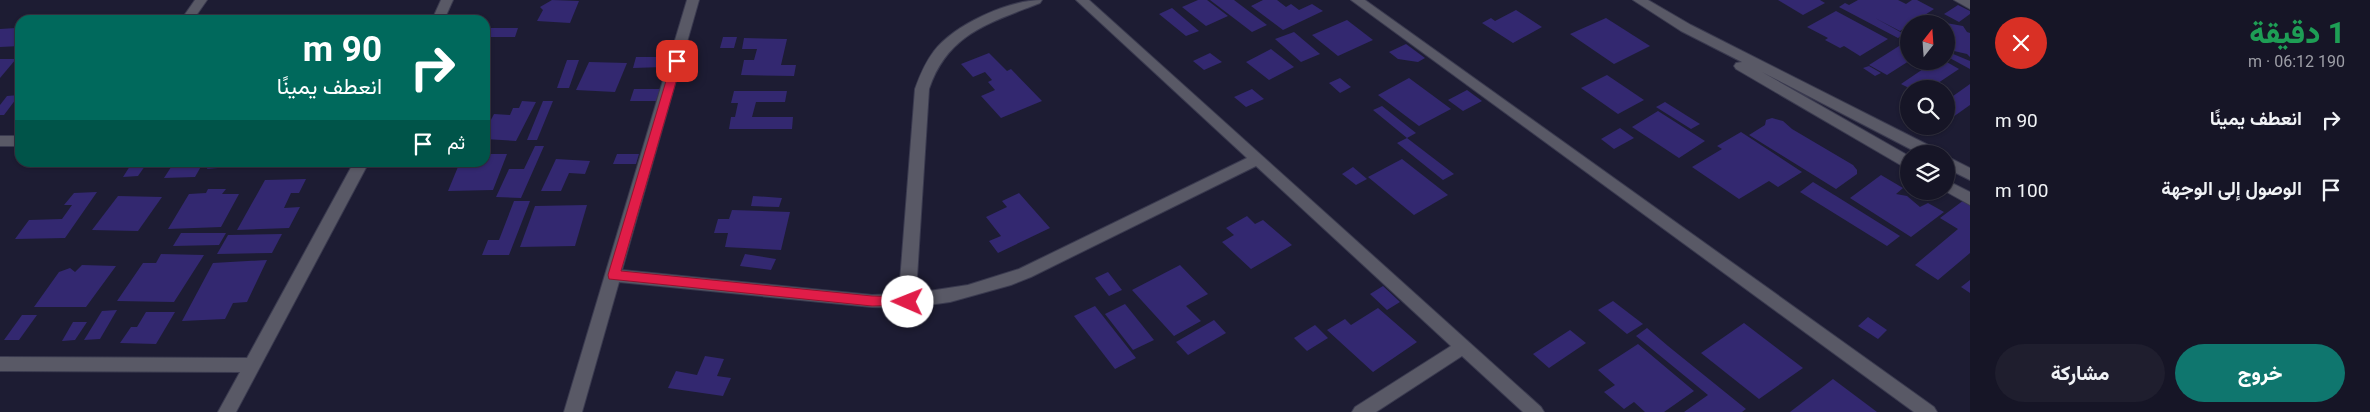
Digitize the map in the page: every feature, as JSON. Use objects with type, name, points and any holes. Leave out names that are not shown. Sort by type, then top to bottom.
[{"type":"street","points":[[190,15],[201,0]]},
{"type":"street","points":[[440,15],[447,0]]},
{"type":"street","points":[[573,412],[693,0]]},
{"type":"street","points":[[908,302],[922,89],[929,66],[945,46],[968,29],[1036,0]]},
{"type":"street","points":[[1082,0],[1535,412]]},
{"type":"street","points":[[1357,0],[1928,412]]},
{"type":"street","points":[[1639,0],[1686,28],[1755,74],[1900,157]]},
{"type":"street","points":[[1960,0],[1970,5]]},
{"type":"street","points":[[1686,28],[1915,145]]},
{"type":"street","points":[[0,141],[15,141]]},
{"type":"street","points":[[614,275],[872,301],[908,302],[949,298],[989,288],[1025,273],[1258,159]]},
{"type":"street","points":[[1955,166],[1970,175]]},
{"type":"street","points":[[227,412],[359,167]]},
{"type":"street","points":[[1955,190],[1970,199]]},
{"type":"street","points":[[1361,412],[1462,347]]},
{"type":"street","points":[[0,364],[252,364]]},
{"type":"building","points":[[552,0],[579,1],[570,23],[537,21],[543,10],[540,7]]},
{"type":"building","points":[[1198,0],[1207,0],[1228,16],[1206,26],[1182,7]]},
{"type":"building","points":[[1210,0],[1234,0],[1267,25],[1252,32]]},
{"type":"building","points":[[1263,0],[1277,0],[1286,7],[1291,4],[1299,10],[1312,4],[1323,11],[1283,30],[1251,6]]},
{"type":"building","points":[[1778,0],[1820,0],[1825,3],[1803,15]]},
{"type":"building","points":[[1858,0],[1898,0],[1906,4],[1912,0],[1917,0],[1934,9],[1925,15],[1900,15],[1900,31],[1875,18],[1900,32],[1898,38],[1839,7],[1845,3],[1849,5]]},
{"type":"building","points":[[1958,5],[1970,11],[1970,14],[1959,22],[1955,20],[1955,15],[1944,14]]},
{"type":"building","points":[[1172,8],[1199,31],[1186,36],[1159,14]]},
{"type":"building","points":[[1516,10],[1542,27],[1513,43],[1482,23],[1491,18],[1495,21]]},
{"type":"building","points":[[1836,11],[1888,39],[1860,56],[1844,46],[1840,48],[1825,40],[1828,38],[1807,27]]},
{"type":"building","points":[[1606,18],[1650,46],[1614,64],[1570,34]]},
{"type":"building","points":[[1347,20],[1373,40],[1338,56],[1312,35]]},
{"type":"building","points":[[1955,25],[1963,26],[1970,33],[1970,57],[1967,54],[1955,51]]},
{"type":"building","points":[[15,28],[15,46],[0,47],[0,29]]},
{"type":"building","points":[[490,28],[518,28],[515,37],[490,37]]},
{"type":"building","points":[[1294,32],[1320,54],[1301,62],[1275,39]]},
{"type":"building","points":[[723,37],[737,37],[734,48],[720,48]]},
{"type":"building","points":[[744,38],[787,39],[781,65],[796,65],[794,76],[741,75],[744,60],[754,60],[757,49],[742,49]]},
{"type":"building","points":[[1406,44],[1425,58],[1418,62],[1398,59],[1389,52]]},
{"type":"building","points":[[1900,45],[1900,67],[1887,75],[1869,65]]},
{"type":"building","points":[[1271,49],[1294,67],[1269,80],[1246,62]]},
{"type":"building","points":[[989,53],[1007,71],[1011,69],[1042,101],[1001,118],[981,96],[995,90],[988,82],[992,80],[985,72],[973,77],[961,64]]},
{"type":"building","points":[[1210,53],[1222,62],[1204,70],[1193,61]]},
{"type":"building","points":[[1955,55],[1970,61],[1970,69],[1955,61]]},
{"type":"building","points":[[636,57],[667,57],[664,67],[633,68]]},
{"type":"building","points":[[0,59],[15,59],[15,60],[0,78]]},
{"type":"building","points":[[567,60],[579,60],[569,88],[557,88]]},
{"type":"building","points":[[589,62],[627,63],[615,92],[576,90]]},
{"type":"building","points":[[1869,66],[1881,73],[1875,76],[1863,68]]},
{"type":"building","points":[[1955,67],[1959,69],[1942,80],[1907,80],[1922,70],[1955,70]]},
{"type":"building","points":[[1607,75],[1644,100],[1618,114],[1581,88]]},
{"type":"building","points":[[1340,78],[1351,87],[1340,93],[1329,83]]},
{"type":"building","points":[[1409,78],[1451,109],[1419,126],[1378,95]]},
{"type":"building","points":[[1970,84],[1970,105],[1955,116],[1955,95]]},
{"type":"building","points":[[634,89],[660,89],[656,101],[630,101]]},
{"type":"building","points":[[1252,89],[1264,99],[1246,107],[1234,97]]},
{"type":"building","points":[[1467,90],[1482,101],[1463,111],[1448,100]]},
{"type":"building","points":[[734,91],[787,91],[785,102],[756,102],[752,117],[793,117],[792,129],[729,129],[731,117],[735,117],[738,103],[731,103]]},
{"type":"building","points":[[15,95],[15,100],[4,115],[0,115],[0,105],[7,96]]},
{"type":"building","points":[[522,101],[536,102],[516,141],[490,139],[490,122],[494,114],[510,115],[513,108],[519,108]]},
{"type":"building","points":[[543,101],[553,101],[537,140],[527,140]]},
{"type":"building","points":[[1665,102],[1700,124],[1691,129],[1656,107]]},
{"type":"building","points":[[1382,106],[1416,133],[1407,138],[1373,110]]},
{"type":"building","points":[[1658,111],[1705,141],[1679,158],[1632,127]]},
{"type":"building","points":[[1772,118],[1783,121],[1792,129],[1853,165],[1857,170],[1857,174],[1836,189],[1749,135],[1765,125],[1766,120]]},
{"type":"building","points":[[1620,128],[1634,138],[1614,149],[1601,139]]},
{"type":"building","points":[[1741,132],[1802,172],[1778,187],[1769,181],[1739,199],[1692,167],[1722,149],[1717,146]]},
{"type":"building","points":[[1407,138],[1454,174],[1443,180],[1397,143]]},
{"type":"building","points":[[535,146],[544,146],[521,198],[496,197],[509,169],[524,169]]},
{"type":"building","points":[[490,154],[507,154],[493,190],[448,191],[458,167],[490,167]]},
{"type":"building","points":[[617,154],[639,154],[636,164],[613,164]]},
{"type":"building","points":[[556,159],[590,161],[585,174],[569,173],[561,191],[541,191]]},
{"type":"building","points":[[1402,159],[1448,195],[1414,215],[1368,177]]},
{"type":"building","points":[[129,167],[144,167],[138,176],[123,177]]},
{"type":"building","points":[[171,167],[201,167],[195,177],[164,178]]},
{"type":"building","points":[[208,167],[218,167],[218,168],[207,169]]},
{"type":"building","points":[[1353,167],[1367,179],[1356,185],[1342,174]]},
{"type":"building","points":[[1881,175],[1900,186],[1900,191],[1896,194],[1900,195],[1900,200],[1912,200],[1920,207],[1928,203],[1944,212],[1911,237],[1850,198]]},
{"type":"building","points":[[306,179],[299,193],[291,193],[284,208],[300,207],[289,228],[237,230],[265,180]]},
{"type":"building","points":[[1813,182],[1900,236],[1887,246],[1800,192]]},
{"type":"building","points":[[208,189],[226,189],[222,194],[239,194],[221,227],[168,229],[189,194],[206,193]]},
{"type":"building","points":[[97,192],[65,238],[15,239],[29,220],[62,219],[72,205],[64,205],[74,193]]},
{"type":"building","points":[[1019,193],[1050,228],[998,253],[989,241],[1001,236],[986,217],[1007,207],[1002,201]]},
{"type":"building","points":[[118,196],[162,197],[138,231],[92,230]]},
{"type":"building","points":[[753,196],[782,198],[779,207],[751,206]]},
{"type":"building","points":[[1964,200],[1970,203],[1970,253],[1938,280],[1915,265],[1958,229],[1940,218]]},
{"type":"building","points":[[514,201],[530,201],[509,255],[482,255],[488,240],[499,240]]},
{"type":"building","points":[[587,205],[575,246],[520,247],[535,206]]},
{"type":"building","points":[[732,210],[790,212],[781,250],[725,247],[728,233],[714,233],[718,219],[729,219]]},
{"type":"building","points":[[1247,216],[1255,224],[1263,220],[1292,245],[1251,269],[1222,242],[1234,235],[1226,228]]},
{"type":"building","points":[[181,233],[226,233],[219,245],[173,246]]},
{"type":"building","points":[[282,234],[272,253],[217,254],[228,235]]},
{"type":"building","points":[[161,254],[204,255],[174,302],[117,301],[143,263],[156,263]]},
{"type":"building","points":[[745,254],[776,259],[771,270],[740,266]]},
{"type":"building","points":[[267,260],[247,302],[233,303],[225,319],[182,321],[213,263]]},
{"type":"building","points":[[82,265],[116,266],[86,307],[34,307],[59,272],[70,268],[75,272]]},
{"type":"building","points":[[1180,265],[1208,294],[1186,306],[1201,321],[1174,336],[1132,290]]},
{"type":"building","points":[[1108,272],[1122,290],[1109,296],[1095,278]]},
{"type":"building","points":[[1970,280],[1970,293],[1961,287]]},
{"type":"building","points":[[1383,286],[1400,302],[1387,310],[1370,294]]},
{"type":"building","points":[[1613,301],[1643,324],[1627,334],[1598,310]]},
{"type":"building","points":[[1125,304],[1154,340],[1133,350],[1105,314]]},
{"type":"building","points":[[1095,306],[1136,358],[1115,369],[1074,316]]},
{"type":"building","points":[[1378,308],[1417,342],[1373,372],[1327,330],[1345,319],[1351,325]]},
{"type":"building","points":[[117,310],[100,339],[84,340],[102,311]]},
{"type":"building","points":[[146,312],[175,312],[156,344],[120,343],[131,327],[137,327]]},
{"type":"building","points":[[22,315],[37,315],[19,340],[4,340]]},
{"type":"building","points":[[1868,317],[1887,330],[1878,339],[1858,326]]},
{"type":"building","points":[[1214,320],[1226,333],[1188,355],[1176,342]]},
{"type":"building","points":[[73,322],[87,322],[75,340],[62,341]]},
{"type":"building","points":[[1744,323],[1803,368],[1759,399],[1701,353]]},
{"type":"building","points":[[1315,325],[1328,338],[1307,351],[1294,338]]},
{"type":"building","points":[[1647,328],[1746,409],[1742,412],[1684,412],[1708,395],[1636,336]]},
{"type":"building","points":[[1570,330],[1586,343],[1549,368],[1533,354]]},
{"type":"building","points":[[1638,344],[1694,391],[1664,412],[1645,412],[1634,402],[1624,409],[1604,392],[1615,385],[1598,370]]},
{"type":"building","points":[[705,356],[724,359],[717,376],[731,378],[723,396],[668,388],[676,371],[697,375]]},
{"type":"building","points":[[1833,379],[1877,412],[1790,412]]},
{"type":"route","points":[[677,61],[614,275],[872,301],[908,302]]}]
